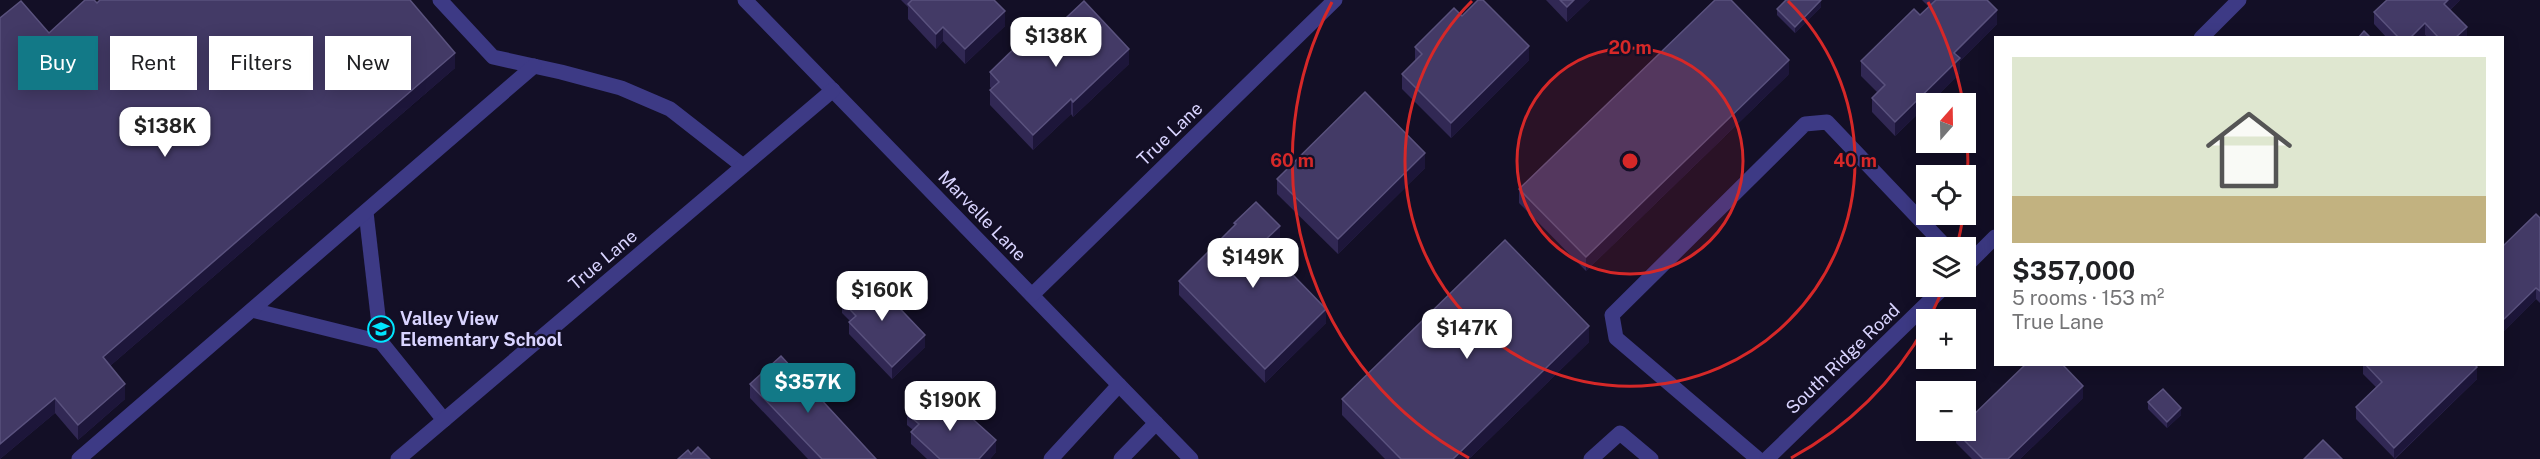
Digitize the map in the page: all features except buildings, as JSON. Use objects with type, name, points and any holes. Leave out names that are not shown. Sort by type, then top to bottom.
[{"type":"street","points":[[440,0],[493,57],[621,88],[670,110],[743,166]]},
{"type":"street","name":"Marvelle Lane","points":[[745,0],[1191,459]]},
{"type":"street","name":"True Lane","points":[[1032,296],[1335,0]]},
{"type":"street","points":[[2202,36],[2239,0]]},
{"type":"street","points":[[79,459],[534,66]]},
{"type":"street","name":"True Lane","points":[[398,459],[833,90]]},
{"type":"street","points":[[1758,459],[1616,338],[1612,315],[1805,124],[1827,122],[1937,237]]},
{"type":"street","points":[[366,212],[381,342],[444,420]]},
{"type":"street","points":[[1976,255],[1994,238]]},
{"type":"street","name":"South Ridge Road","points":[[1767,459],[1934,297]]},
{"type":"street","points":[[252,310],[381,342]]},
{"type":"street","points":[[1051,459],[1119,385]]},
{"type":"street","points":[[1121,459],[1156,423]]},
{"type":"street","points":[[1591,459],[1620,433],[1651,459]]},
{"type":"place","name":"Valley View Elementary School","points":[[381,329]]}]
